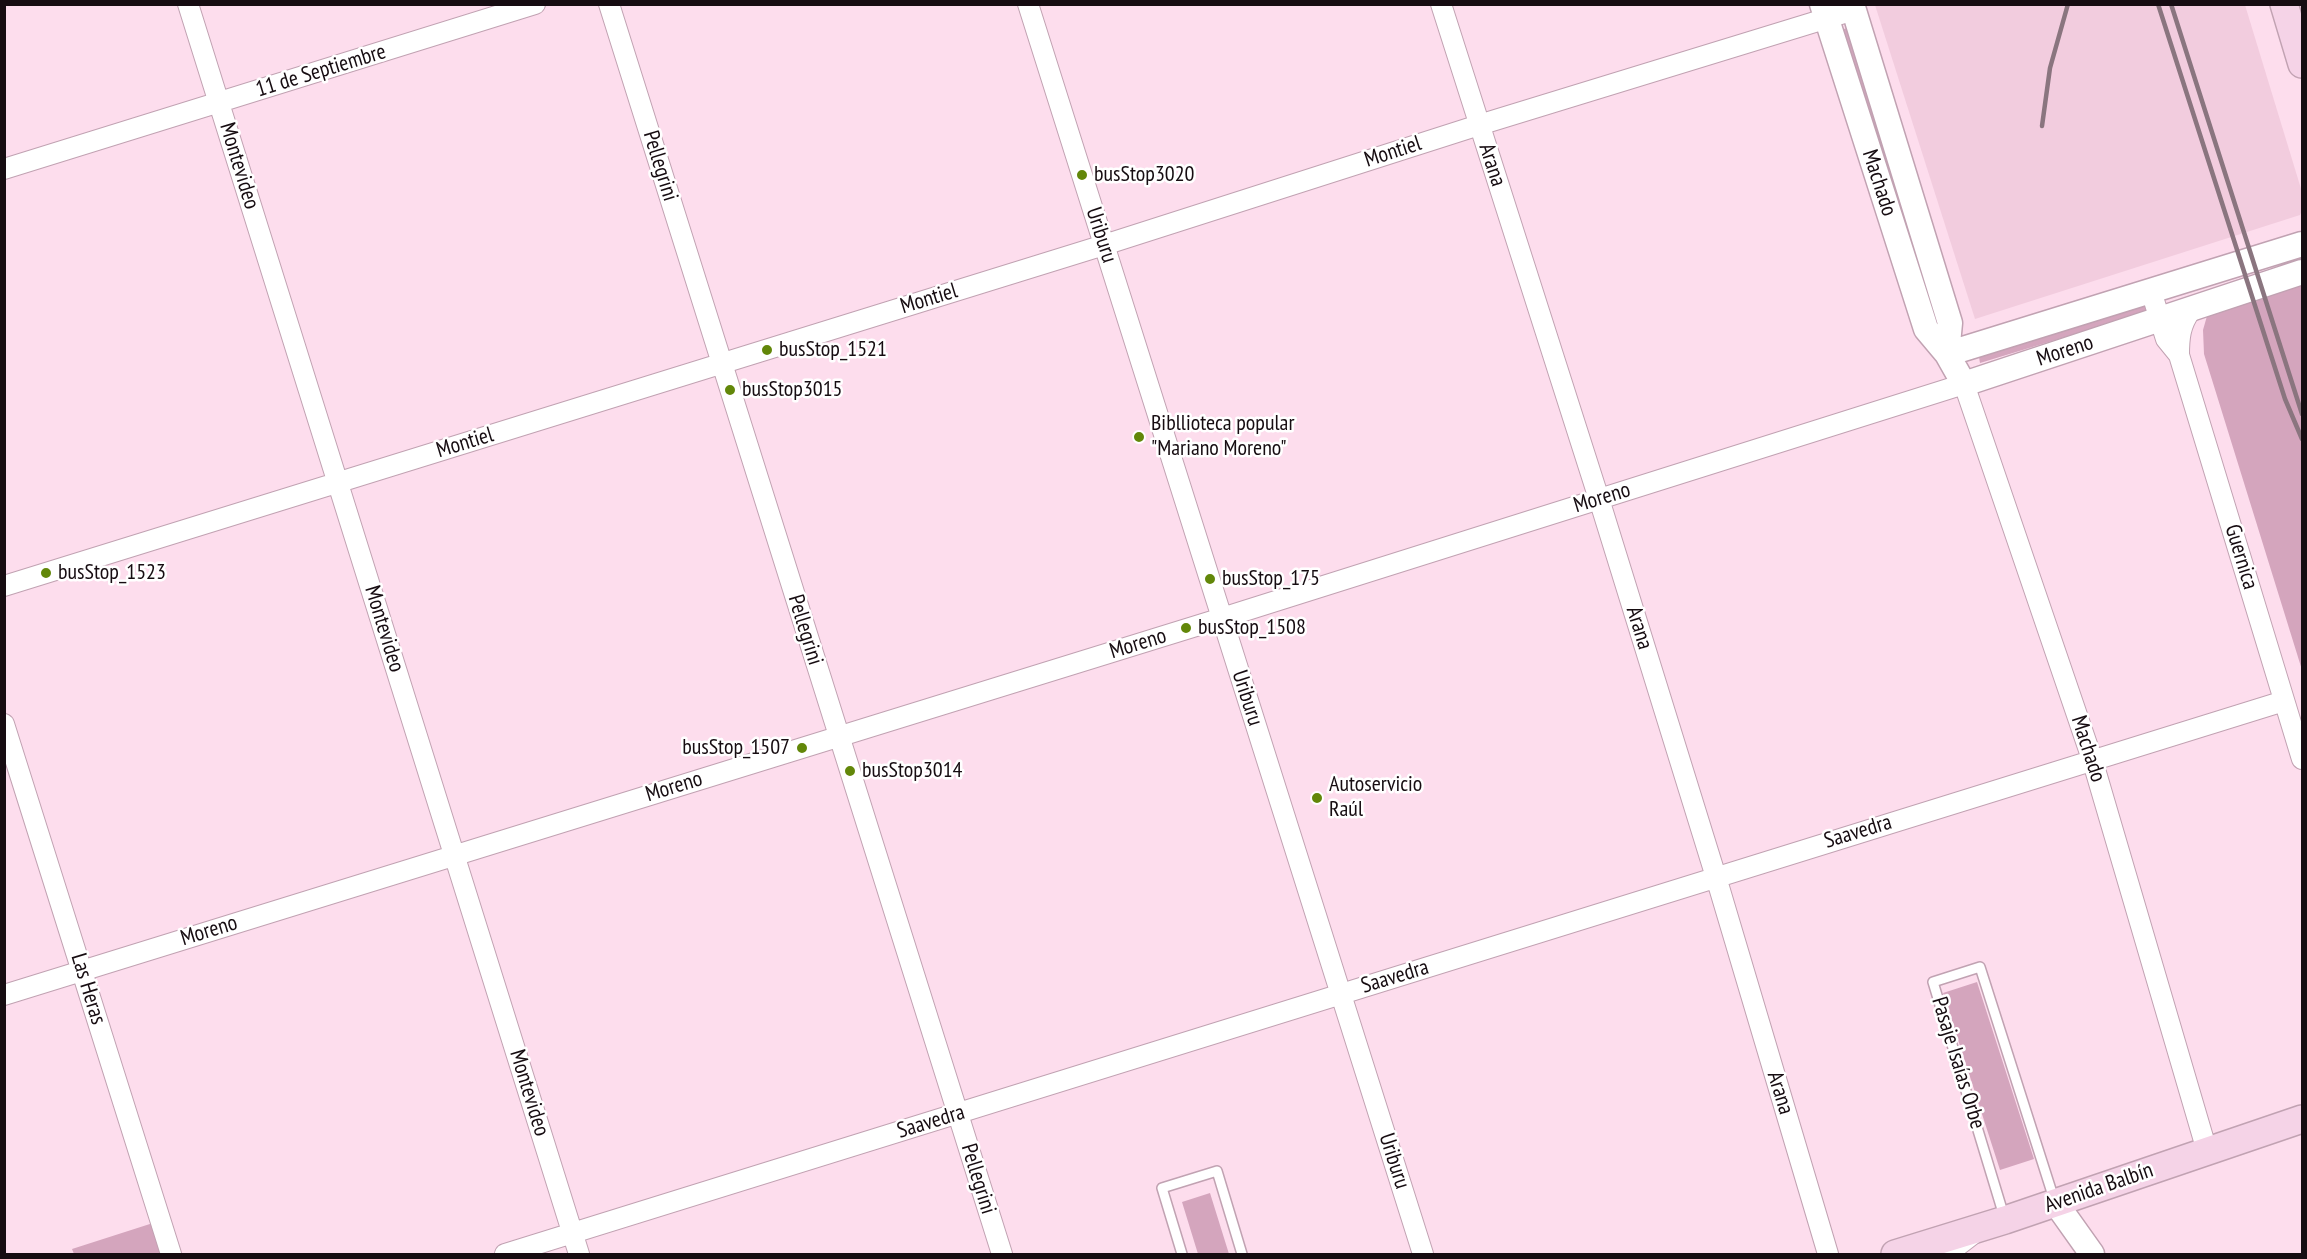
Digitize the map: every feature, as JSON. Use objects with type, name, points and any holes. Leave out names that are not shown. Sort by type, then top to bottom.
[{"type":"main road","points":[[2284,4],[2302,64]]},
{"type":"main road","name":"Avenida Balbín","points":[[1894,1254],[1994,1223],[2302,1119]]},
{"type":"street","name":"Montevideo","points":[[188,4],[579,1254]]},
{"type":"street","name":"11 de Septiembre","points":[[4,169],[534,4]]},
{"type":"street","name":"Pellegrini","points":[[609,4],[1002,1254]]},
{"type":"street","name":"Uriburu","points":[[1028,4],[1423,1254]]},
{"type":"street","name":"Arana","points":[[1441,4],[1599,499],[1716,877],[1828,1254]]},
{"type":"street","name":"Montiel","points":[[4,586],[1104,245],[1825,12],[1853,7]]},
{"type":"street","name":"Machado","points":[[1853,7],[1950,323],[1947,354]]},
{"type":"street","name":"Machado","points":[[1825,12],[1926,329],[1947,354],[1965,384],[2092,759],[2207,1151]]},
{"type":"street","name":"Moreno","points":[[1947,354],[2302,244]]},
{"type":"street","name":"Moreno","points":[[4,995],[1222,618],[1965,384],[2302,272]]},
{"type":"street","name":"Guernica","points":[[2151,291],[2166,339],[2179,355]]},
{"type":"street","name":"Guernica","points":[[2191,310],[2184,319],[2179,336],[2179,355],[2302,759]]},
{"type":"street","name":"Saavedra","points":[[505,1254],[2284,701]]},
{"type":"street","name":"Las Heras","points":[[4,724],[171,1254]]},
{"type":"street","points":[[2055,1202],[2092,1254]]},
{"type":"street","points":[[1947,1254],[1994,1223]]},
{"type":"lane","name":"Pasaje Isaías Orbe","points":[[1994,1223],[1934,982],[1980,967],[2055,1202]]},
{"type":"lane","points":[[1182,1254],[1162,1188],[1217,1171],[1242,1254]]},
{"type":"shaded area","points":[[1875,5],[2245,5],[2302,192],[2300,215],[1975,319]]},
{"type":"shaded area","points":[[1847,28],[1941,328],[1935,330],[1841,30]]},
{"type":"shaded area","points":[[2302,281],[2302,670],[2204,354],[2203,330],[2207,316]]},
{"type":"shaded area","points":[[2145,306],[2147,312],[1980,363],[1979,357]]},
{"type":"shaded area","points":[[1977,982],[2034,1159],[2000,1170],[1943,993]]},
{"type":"shaded area","points":[[1210,1193],[1229,1254],[1198,1254],[1182,1202]]},
{"type":"shaded area","points":[[153,1223],[163,1254],[74,1254],[72,1249]]},
{"type":"railway","points":[[2042,126],[2050,68],[2068,4]]},
{"type":"railway","points":[[2158,4],[2285,399],[2302,439]]},
{"type":"railway","points":[[2171,4],[2302,414]]},
{"type":"place","name":"busStop3020","points":[[1082,175]]},
{"type":"place","name":"busStop_1521","points":[[767,350]]},
{"type":"place","name":"busStop3015","points":[[730,390]]},
{"type":"place","name":"Bibllioteca popular \"Mariano Moreno\"","points":[[1139,437]]},
{"type":"place","name":"busStop_1523","points":[[46,573]]},
{"type":"place","name":"busStop_175","points":[[1210,579]]},
{"type":"place","name":"busStop_1508","points":[[1186,628]]},
{"type":"place","name":"busStop_1507","points":[[802,748]]},
{"type":"place","name":"busStop3014","points":[[850,771]]},
{"type":"place","name":"Autoservicio Raúl","points":[[1317,798]]}]
